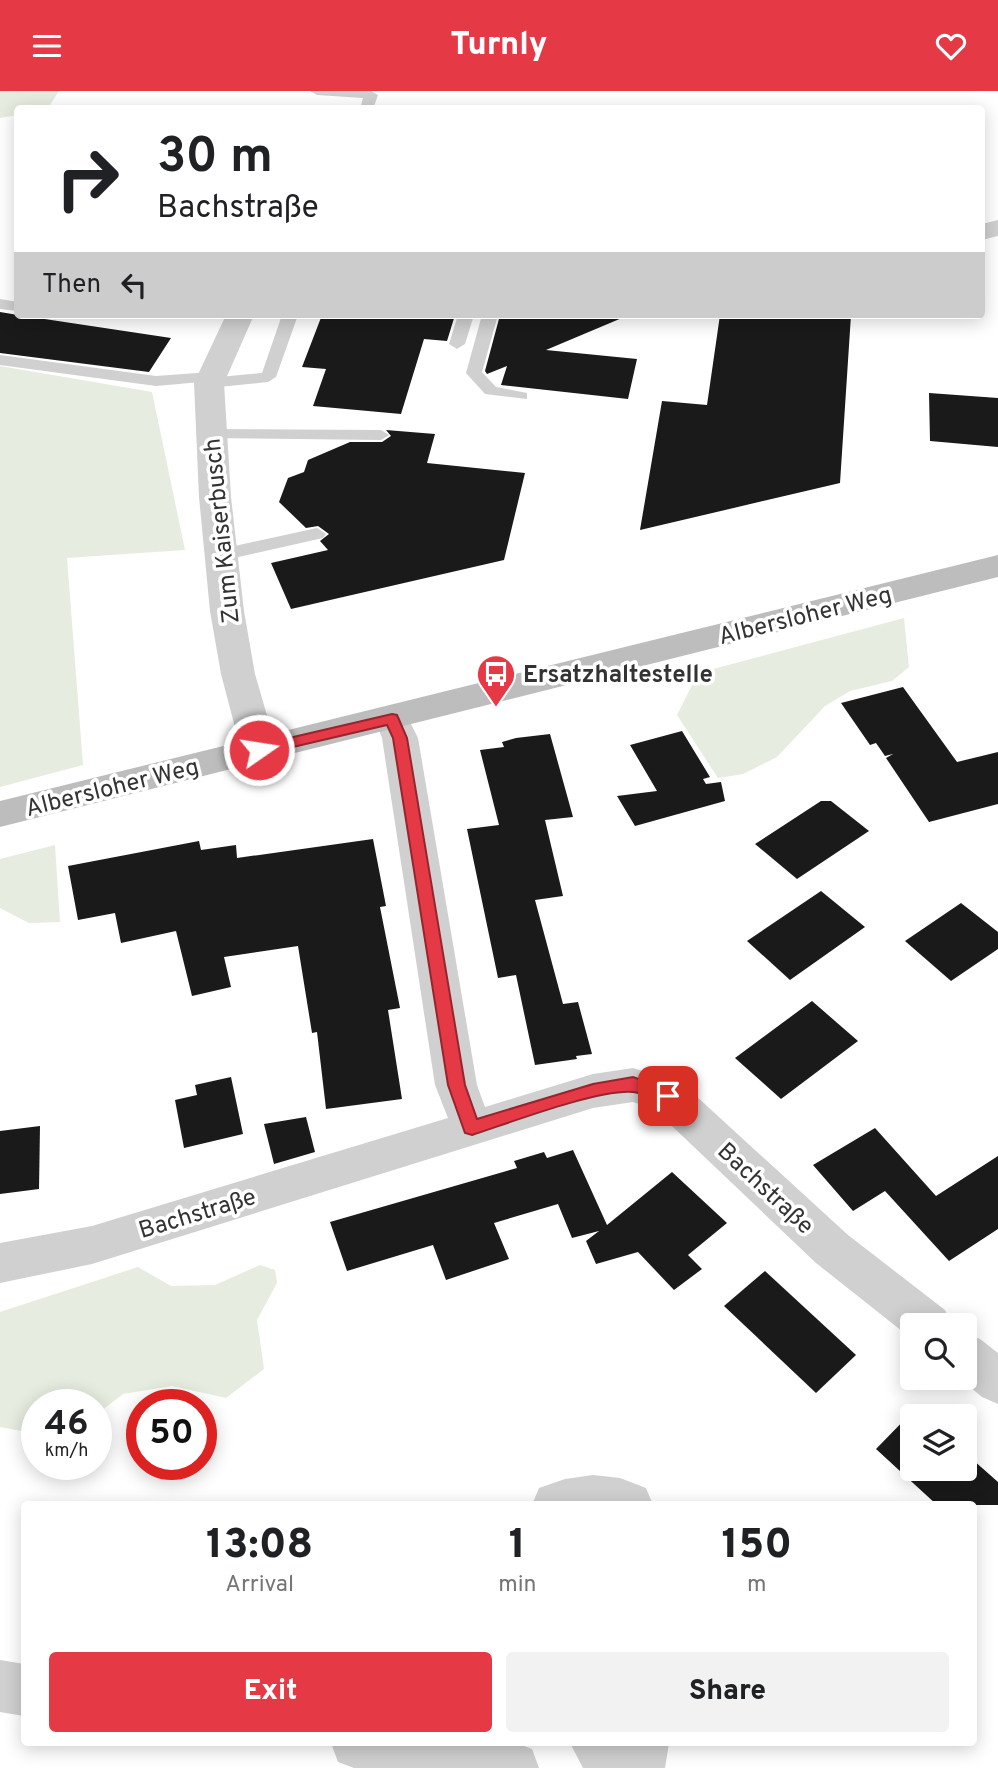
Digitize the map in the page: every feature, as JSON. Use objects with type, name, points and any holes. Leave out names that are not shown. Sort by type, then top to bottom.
[{"type":"main road","name":"Albersloher Weg","points":[[0,814],[392,719],[998,566]]},
{"type":"street","name":"Zum Kaiserbusch","points":[[238,319],[210,380],[211,434],[221,555],[238,674],[259,750]]},
{"type":"street","points":[[392,719],[400,738],[456,1085],[472,1128]]},
{"type":"street","name":"Bachstraße","points":[[0,1263],[92,1245],[593,1091],[633,1084],[668,1096],[832,1249],[914,1313]]},
{"type":"street","points":[[977,1365],[998,1382]]},
{"type":"street","points":[[568,1501],[602,1498],[614,1501]]},
{"type":"street","points":[[0,1686],[21,1690]]},
{"type":"street","points":[[376,1746],[513,1768]]},
{"type":"street","points":[[599,1746],[618,1768]]},
{"type":"street","points":[[639,1768],[643,1746]]},
{"type":"lane","points":[[317,91],[372,95],[368,105]]},
{"type":"lane","points":[[0,360],[156,381],[268,377],[289,319]]},
{"type":"lane","points":[[457,344],[465,319]]},
{"type":"lane","points":[[489,319],[474,373],[491,391],[521,396]]},
{"type":"lane","points":[[211,434],[381,435]]},
{"type":"lane","points":[[221,555],[317,534]]},
{"type":"shaded area","points":[[0,91],[59,91],[50,105],[14,105],[14,116],[0,118]]},
{"type":"shaded area","points":[[0,366],[152,392],[185,550],[67,558],[83,765],[0,787]]},
{"type":"shaded area","points":[[904,618],[909,667],[892,681],[850,691],[825,706],[777,757],[743,774],[718,778],[677,715],[698,673]]},
{"type":"shaded area","points":[[55,845],[60,922],[29,923],[0,908],[0,859]]},
{"type":"shaded area","points":[[260,1265],[275,1270],[277,1283],[257,1320],[264,1369],[226,1398],[217,1396],[217,1389],[172,1386],[126,1389],[126,1394],[112,1403],[112,1389],[21,1389],[21,1431],[0,1427],[0,1312],[138,1267],[171,1286],[215,1285]]},
{"type":"building","points":[[0,312],[14,314],[14,319],[46,319],[171,338],[149,372],[0,353]]},
{"type":"building","points":[[320,319],[454,319],[447,341],[424,339],[401,414],[313,406],[326,369],[302,367]]},
{"type":"building","points":[[499,319],[620,319],[546,350],[637,359],[628,399],[501,385],[507,366],[487,374],[485,371]]},
{"type":"building","points":[[719,319],[851,319],[840,483],[640,530],[662,401],[707,405]]},
{"type":"building","points":[[929,393],[998,398],[998,447],[930,441]]},
{"type":"building","points":[[386,430],[435,434],[427,463],[525,473],[504,560],[291,609],[271,563],[328,550],[320,541],[329,534],[318,526],[306,528],[279,502],[288,478],[304,472],[308,460],[350,442],[382,442],[391,436]]},
{"type":"building","points":[[903,687],[957,762],[998,752],[998,804],[929,822],[886,758],[893,754],[885,756],[876,743],[870,745],[841,703]]},
{"type":"building","points":[[682,731],[710,777],[703,779],[706,784],[721,782],[725,801],[635,826],[617,796],[657,791],[630,745]]},
{"type":"building","points":[[550,734],[573,817],[545,820],[563,896],[535,900],[563,1004],[578,1002],[592,1054],[535,1065],[516,975],[498,978],[467,829],[499,825],[480,750],[504,747],[502,742],[516,738]]},
{"type":"building","points":[[821,801],[831,801],[869,831],[797,879],[755,844]]},
{"type":"building","points":[[373,839],[386,906],[380,907],[400,1008],[388,1010],[402,1099],[326,1109],[317,1032],[312,1033],[298,946],[224,957],[231,987],[192,996],[176,931],[121,943],[115,913],[78,920],[68,866],[199,841],[201,850],[236,845],[237,858]]},
{"type":"building","points":[[821,891],[865,927],[790,980],[747,941]]},
{"type":"building","points":[[961,903],[998,932],[998,949],[951,981],[905,941]]},
{"type":"building","points":[[812,1001],[858,1041],[781,1099],[735,1058]]},
{"type":"building","points":[[231,1077],[243,1134],[184,1148],[175,1100],[197,1095],[195,1085]]},
{"type":"building","points":[[306,1117],[315,1152],[274,1164],[264,1124]]},
{"type":"building","points":[[40,1126],[39,1189],[0,1194],[0,1131]]},
{"type":"building","points":[[875,1128],[936,1196],[998,1156],[998,1229],[949,1261],[885,1191],[853,1211],[813,1165]]},
{"type":"building","points":[[573,1150],[607,1225],[672,1172],[727,1223],[688,1255],[702,1269],[674,1290],[638,1252],[596,1264],[586,1241],[599,1231],[572,1238],[558,1204],[494,1223],[509,1259],[446,1280],[433,1245],[347,1271],[330,1222],[517,1168],[514,1161],[544,1152],[547,1158]]},
{"type":"building","points":[[765,1271],[856,1355],[816,1393],[724,1306]]},
{"type":"building","points":[[900,1424],[900,1471],[876,1449]]},
{"type":"building","points":[[977,1463],[998,1482],[998,1505],[977,1505],[977,1501],[933,1501],[911,1481],[977,1481]]},
{"type":"place","name":"Ersatzhaltestelle","points":[[496,708]]},
{"type":"route","points":[[259,750],[392,719],[400,738],[456,1085],[472,1128],[593,1091],[633,1084],[668,1096]]}]
